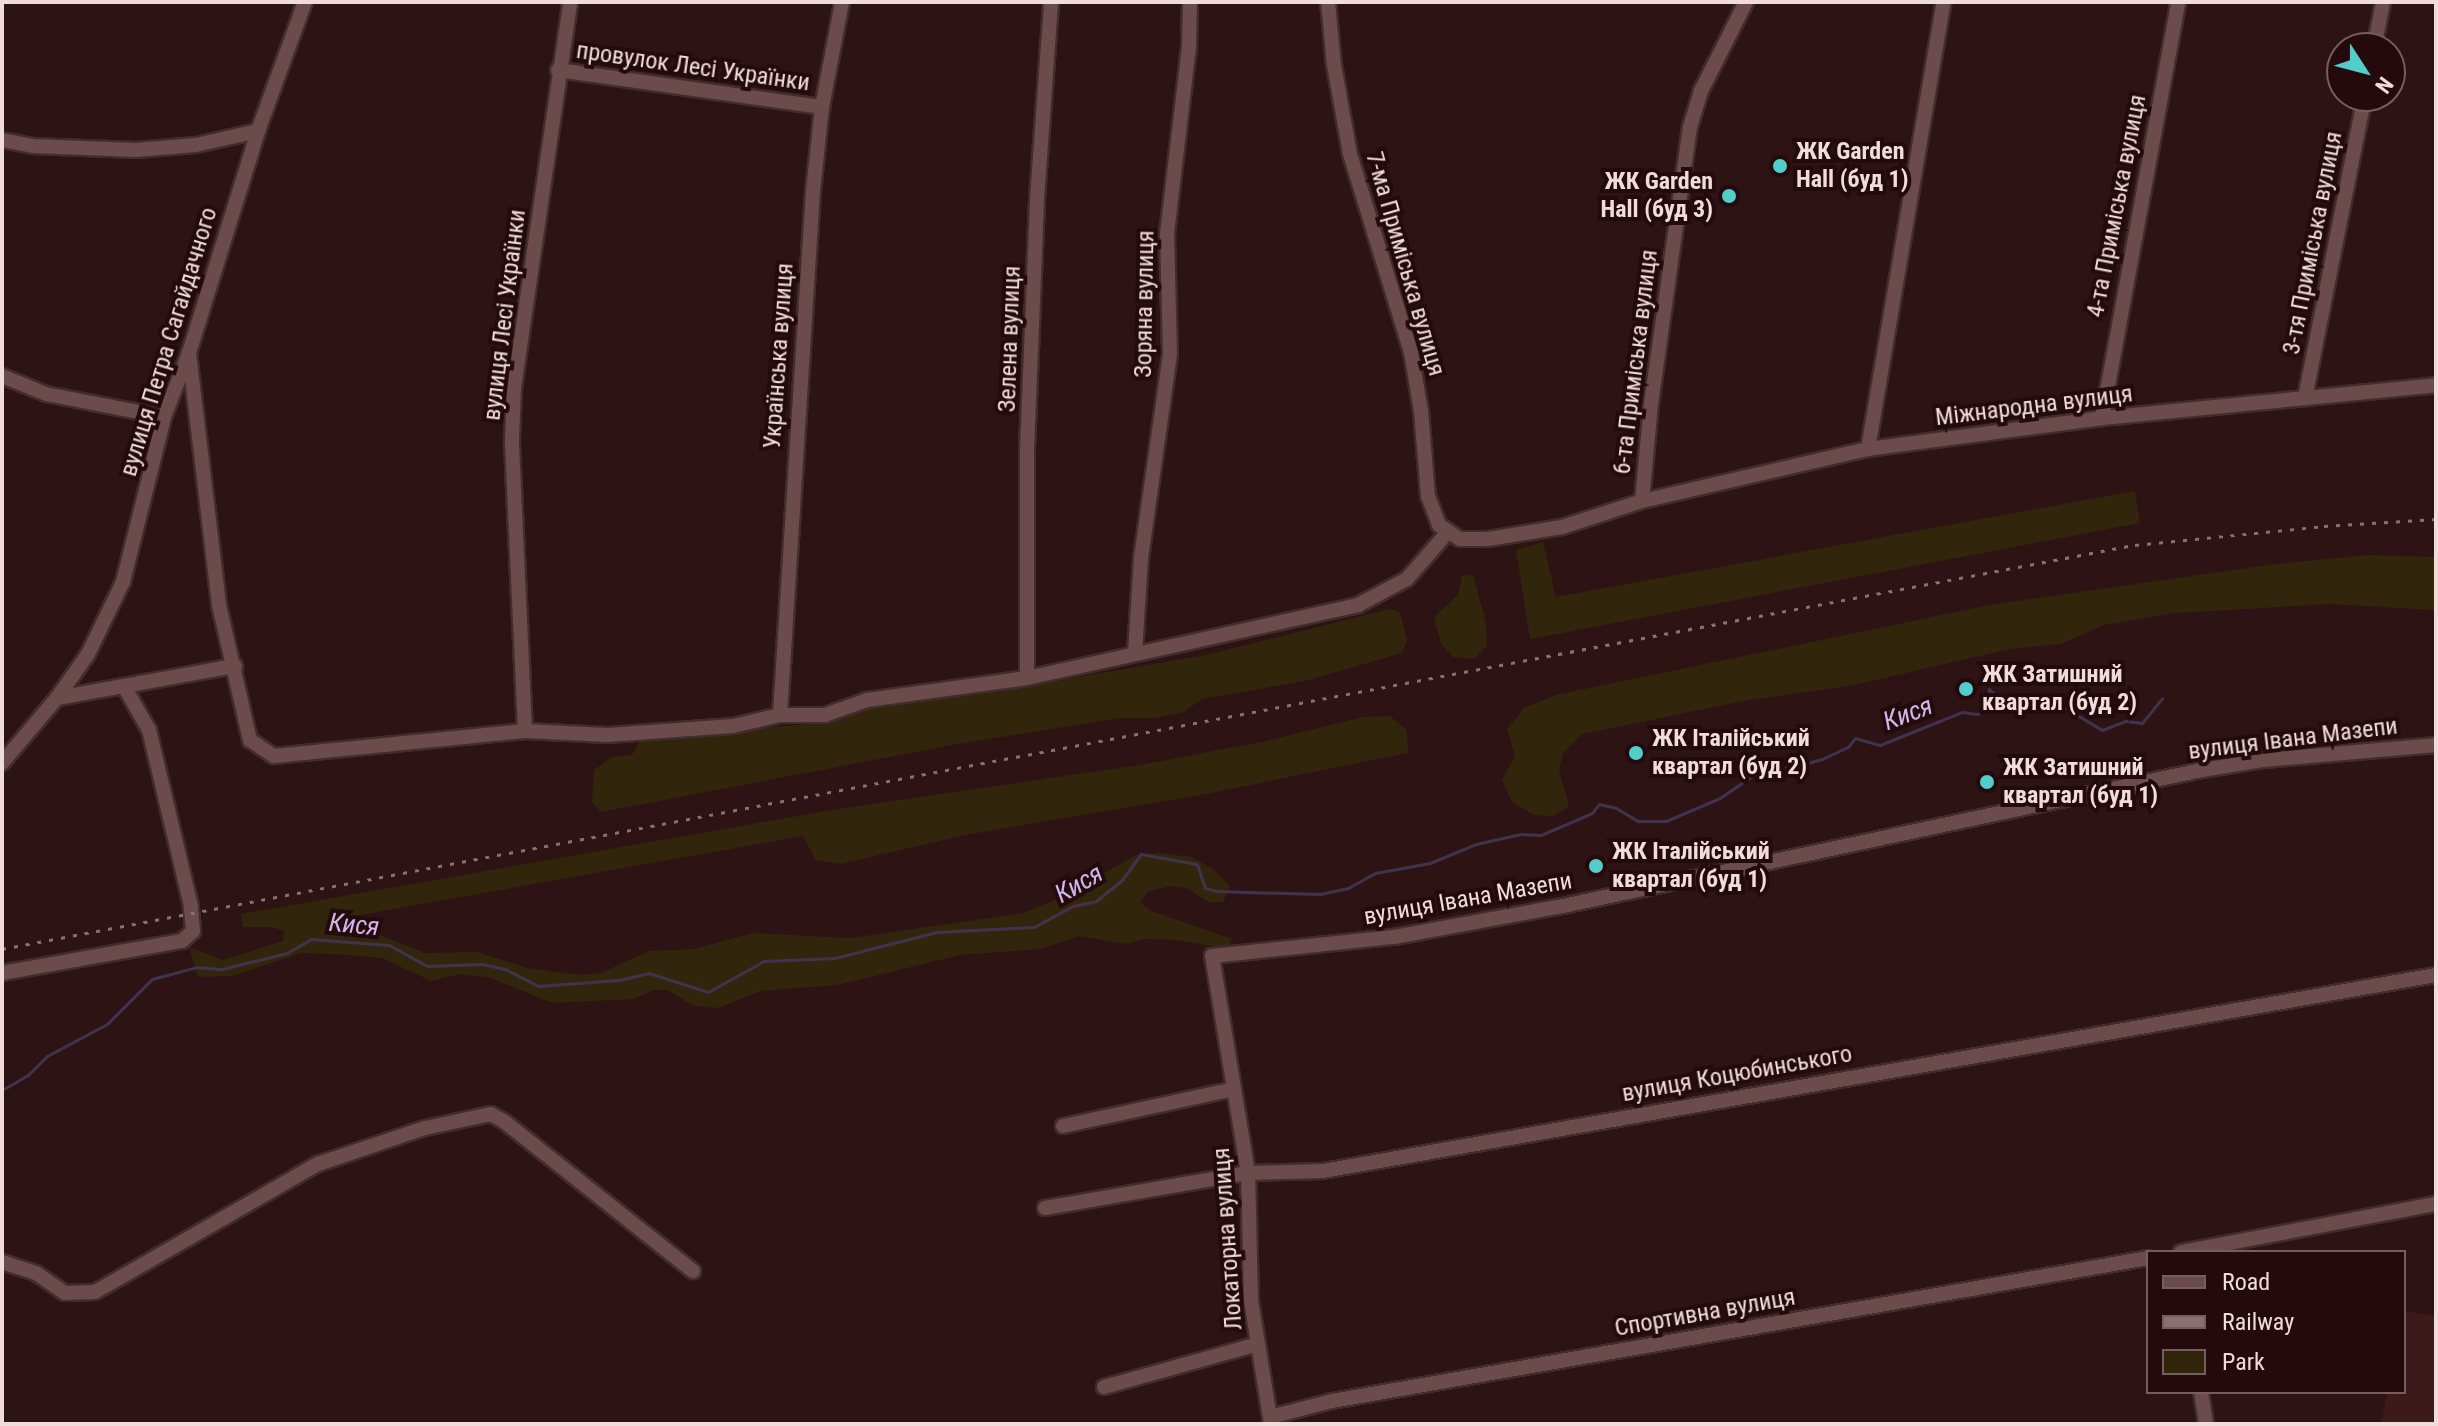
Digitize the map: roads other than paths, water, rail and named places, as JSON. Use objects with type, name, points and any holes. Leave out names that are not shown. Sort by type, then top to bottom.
[{"type":"street","name":"вулиця Петра Сагайдачного","points":[[2,763],[57,698],[88,654],[123,582],[164,417],[189,353],[258,131],[305,2]]},
{"type":"street","name":"вулиця Лесі Українки","points":[[525,731],[513,414],[558,70],[570,2]]},
{"type":"street","name":"Українська вулиця","points":[[780,715],[799,359],[822,107],[842,2]]},
{"type":"street","name":"Зелена вулиця","points":[[1027,678],[1027,450],[1037,199],[1051,2]]},
{"type":"street","name":"Зоряна вулиця","points":[[1135,653],[1141,558],[1170,354],[1167,234],[1189,48],[1190,2]]},
{"type":"street","name":"7-ма Приміська вулиця","points":[[1328,2],[1334,65],[1350,154],[1411,352],[1421,411],[1428,496],[1435,519],[1447,533]]},
{"type":"street","name":"6-та Приміська вулиця","points":[[1642,501],[1651,404],[1690,127],[1701,91],[1746,2]]},
{"type":"street","points":[[1868,449],[1944,2]]},
{"type":"street","name":"4-та Приміська вулиця","points":[[2102,418],[2178,2]]},
{"type":"street","points":[[2377,32],[2383,2]]},
{"type":"street","name":"провулок Лесі Українки","points":[[558,70],[822,107]]},
{"type":"street","name":"3-тя Приміська вулиця","points":[[2305,398],[2362,112]]},
{"type":"street","points":[[2,140],[32,146],[136,150],[196,145],[258,131]]},
{"type":"street","points":[[189,353],[219,605],[250,740],[274,756],[525,731],[589,735],[647,734],[741,725],[780,715],[813,717],[861,701],[1027,678],[1365,602],[1407,579],[1447,533]]},
{"type":"street","points":[[2,376],[46,394],[164,417]]},
{"type":"street","name":"Міжнародна вулиця","points":[[1447,533],[1469,541],[1531,534],[1609,514],[1642,501],[1868,449],[2102,418],[2436,385]]},
{"type":"street","points":[[57,698],[235,666]]},
{"type":"street","points":[[2,973],[182,941],[193,931],[191,906],[149,730],[125,688]]},
{"type":"street","name":"вулиця Івана Мазепи","points":[[1212,956],[1394,937],[1563,906],[2202,770],[2264,760],[2436,745]]},
{"type":"street","name":"Локаторна вулиця","points":[[1212,956],[1248,1173],[1251,1301],[1270,1421]]},
{"type":"street","name":"вулиця Коцюбинського","points":[[1045,1208],[1248,1173],[1323,1171],[2436,975]]},
{"type":"street","points":[[1063,1126],[1234,1089]]},
{"type":"street","points":[[4,1268],[40,1275],[65,1293],[101,1290],[318,1164],[425,1128],[491,1114],[693,1271]]},
{"type":"street","points":[[2192,1250],[2436,1204]]},
{"type":"street","name":"Спортивна вулиця","points":[[1270,1421],[1332,1401],[2146,1258]]},
{"type":"street","points":[[1104,1387],[1258,1344]]},
{"type":"street","points":[[2201,1394],[2206,1424]]},
{"type":"waterway","name":"Кися","points":[[2,1090],[28,1075],[47,1056],[107,1024],[152,979],[197,967],[222,969],[287,953],[311,939],[389,945],[427,966],[483,964],[505,969],[538,986],[619,980],[649,973],[708,992],[764,961],[835,958],[937,932],[1034,927],[1073,906],[1096,901],[1122,880],[1141,854],[1197,864],[1205,888],[1216,891],[1320,894],[1348,888],[1375,873],[1430,863],[1476,844],[1521,834],[1541,835],[1592,813],[1599,804],[1616,808],[1638,821],[1666,821],[1720,798],[1759,771],[1794,767],[1822,759],[1848,747],[1855,738],[1880,745],[1962,712],[1977,714],[1989,708],[1989,689],[2001,701],[2033,697],[2052,700],[2102,730],[2126,721],[2142,723],[2162,698]]},
{"type":"railway","points":[[2,949],[2135,545],[2324,526],[2436,519]]},
{"type":"place","name":"ЖК Garden Hall (буд 1)","points":[[1780,166]]},
{"type":"place","name":"ЖК Garden Hall (буд 3)","points":[[1729,196]]},
{"type":"place","name":"ЖК Затишний квартал (буд 2)","points":[[1966,689]]},
{"type":"place","name":"ЖК Італійський квартал (буд 2)","points":[[1636,753]]},
{"type":"place","name":"ЖК Затишний квартал (буд 1)","points":[[1987,782]]},
{"type":"place","name":"ЖК Італійський квартал (буд 1)","points":[[1596,866]]}]
